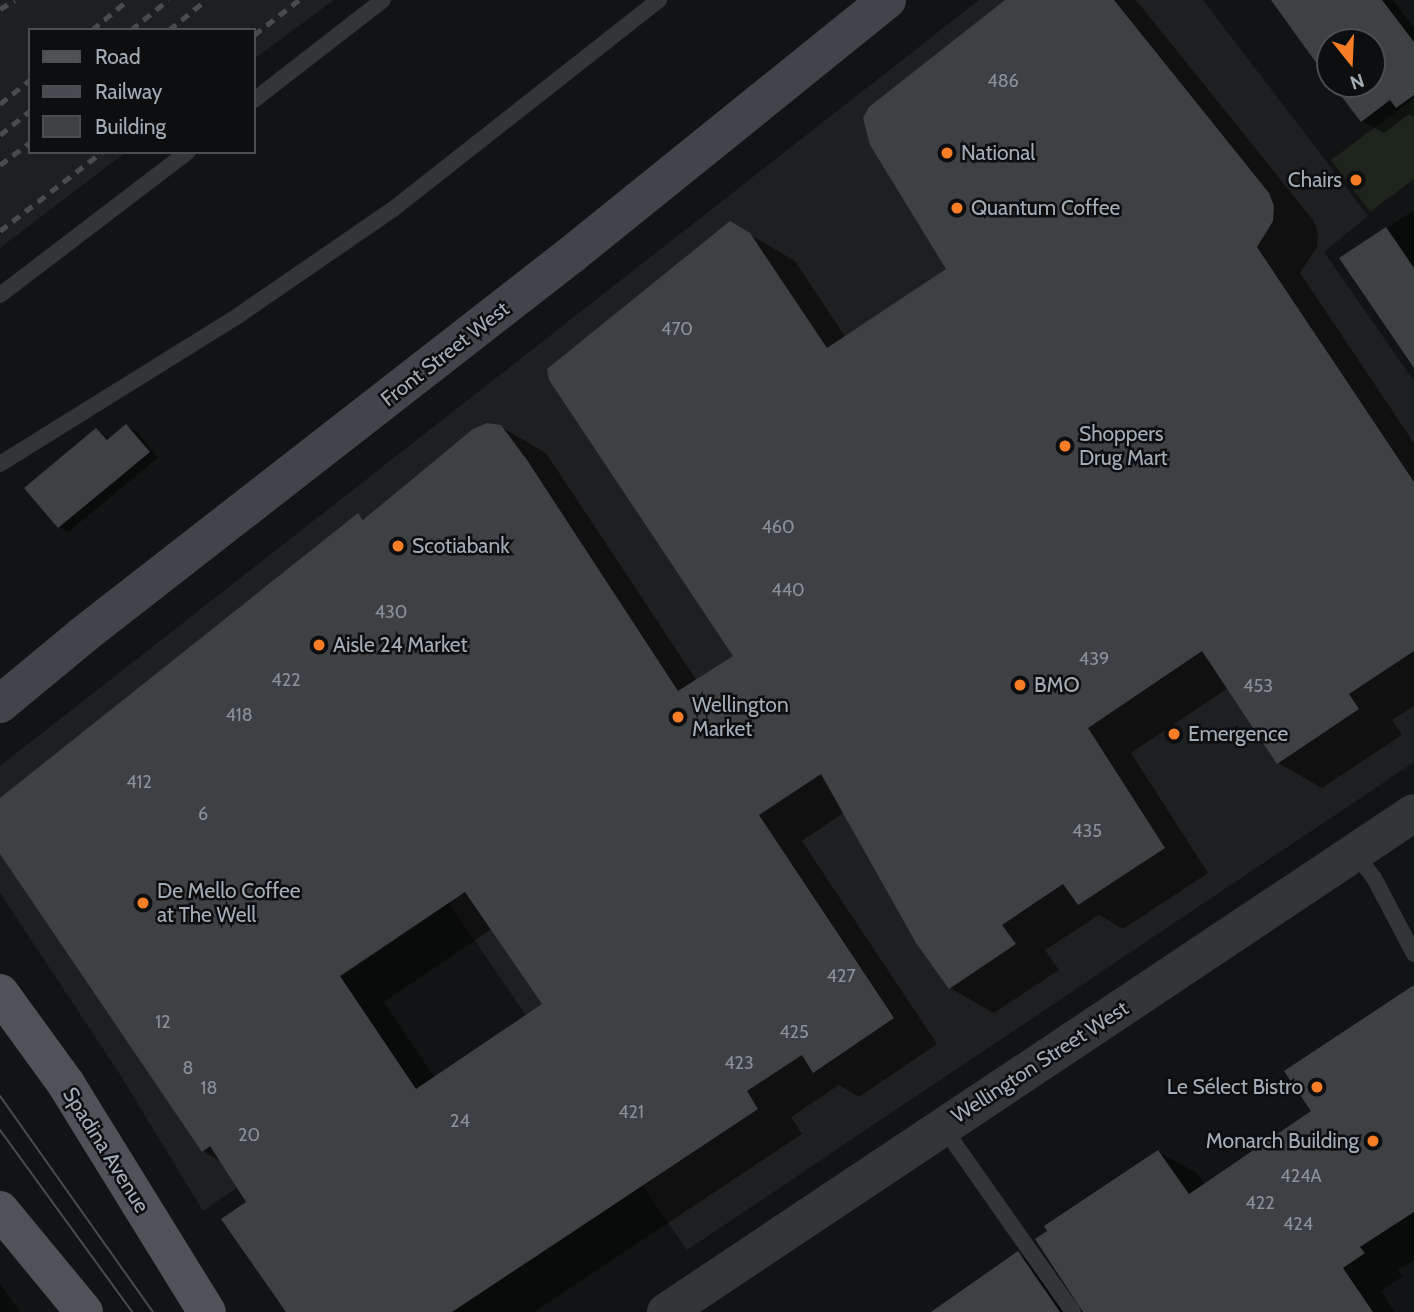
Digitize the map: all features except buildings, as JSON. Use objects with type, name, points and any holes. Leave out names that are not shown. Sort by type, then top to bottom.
[{"type":"main road","name":"Front Street West","points":[[0,704],[83,635],[571,255],[887,0]]},
{"type":"main road","name":"Spadina Avenue","points":[[0,993],[66,1084],[207,1312]]},
{"type":"main road","points":[[0,1210],[84,1312]]},
{"type":"street","name":"Wellington Street West","points":[[666,1312],[1414,813]]},
{"type":"lane","points":[[256,98],[383,0]]},
{"type":"lane","points":[[0,464],[239,315],[392,210],[659,0]]},
{"type":"lane","points":[[0,295],[185,154]]},
{"type":"lane","points":[[1356,853],[1374,878],[1414,954]]},
{"type":"lane","points":[[943,1127],[1073,1312]]},
{"type":"shaded area","points":[[0,0],[334,0],[256,58],[256,28],[28,28],[28,154],[123,154],[0,248]]},
{"type":"shaded area","points":[[979,0],[1203,0],[1368,216],[1324,252],[1414,381],[1414,762],[687,1250],[449,903],[326,988],[387,1084],[203,1211],[119,1073],[0,893],[0,766]]},
{"type":"shaded area","points":[[1414,98],[1414,179],[1370,212],[1331,160]]},
{"type":"tram line","points":[[0,1096],[153,1312]]},
{"type":"tram line","points":[[0,1130],[132,1312]]},
{"type":"railway","points":[[0,9],[15,0]]},
{"type":"railway","points":[[94,28],[128,0]]},
{"type":"railway","points":[[133,28],[168,0]]},
{"type":"railway","points":[[171,28],[206,0]]},
{"type":"railway","points":[[256,33],[299,0]]},
{"type":"railway","points":[[0,104],[28,82]]},
{"type":"railway","points":[[0,135],[28,113]]},
{"type":"railway","points":[[0,165],[28,144]]},
{"type":"railway","points":[[0,231],[99,154]]},
{"type":"place","name":"National","points":[[947,153]]},
{"type":"place","name":"Chairs","points":[[1356,180]]},
{"type":"place","name":"Quantum Coffee","points":[[957,208]]},
{"type":"place","name":"Shoppers Drug Mart","points":[[1065,446]]},
{"type":"place","name":"Scotiabank","points":[[398,546]]},
{"type":"place","name":"Aisle 24 Market","points":[[319,645]]},
{"type":"place","name":"BMO","points":[[1020,685]]},
{"type":"place","name":"Wellington Market","points":[[678,717]]},
{"type":"place","name":"Emergence","points":[[1174,734]]},
{"type":"place","name":"De Mello Coffee at The Well","points":[[143,903]]},
{"type":"place","name":"Le Sélect Bistro","points":[[1317,1087]]},
{"type":"place","name":"Monarch Building","points":[[1373,1141]]}]
